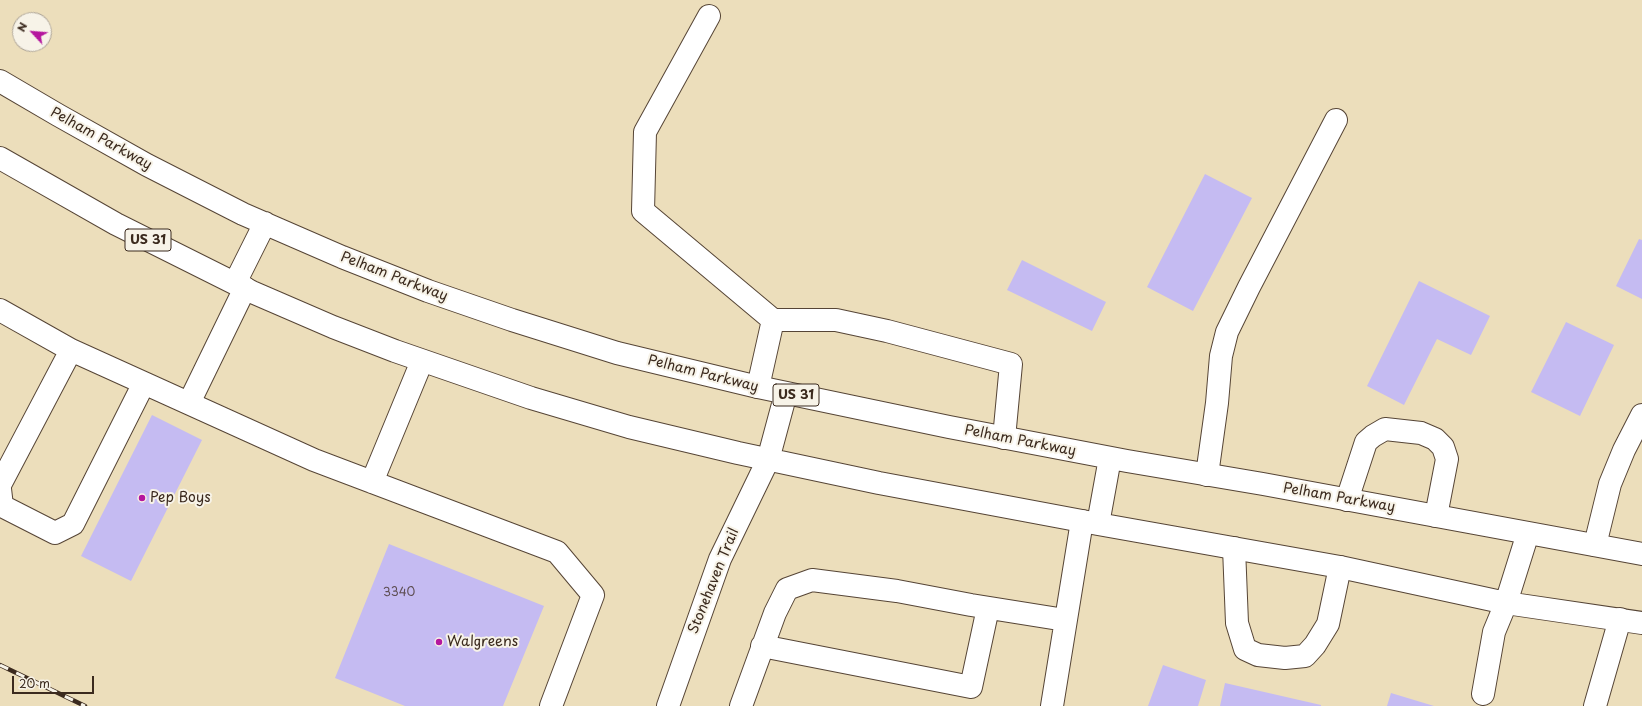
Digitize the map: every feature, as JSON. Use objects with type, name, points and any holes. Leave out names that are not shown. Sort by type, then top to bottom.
[{"type":"main road","points":[[709,16],[645,132],[642,211],[773,320],[836,320],[887,331],[1011,364],[1004,438]]},
{"type":"main road","name":"Pelham Parkway","points":[[0,81],[147,164],[243,214],[342,257],[428,291],[512,320],[617,353],[758,387],[1004,438],[1642,554]]},
{"type":"main road","points":[[1207,475],[1217,404],[1221,356],[1227,332],[1336,120]]},
{"type":"main road","name":"US 31","points":[[0,158],[116,224],[240,286],[333,327],[422,361],[531,398],[629,427],[768,460],[879,483],[1090,523],[1340,567],[1506,602],[1620,619],[1642,624]]},
{"type":"main road","points":[[189,403],[240,286],[265,223]]},
{"type":"main road","points":[[0,310],[72,350],[314,460],[557,552],[594,595],[551,706]]},
{"type":"main road","points":[[758,387],[773,320]]},
{"type":"main road","points":[[0,485],[72,350]]},
{"type":"main road","points":[[372,482],[422,361]]},
{"type":"main road","points":[[0,489],[2,506],[55,533],[73,524],[144,383]]},
{"type":"main road","name":"Stonehaven Trail","points":[[668,706],[720,559],[768,460],[786,393]]},
{"type":"main road","points":[[1595,545],[1610,484],[1624,450],[1642,415]]},
{"type":"main road","points":[[1347,500],[1366,442],[1385,429],[1421,433],[1435,439],[1443,447],[1448,459],[1436,516]]},
{"type":"main road","points":[[1052,706],[1065,620],[1090,523],[1110,458]]},
{"type":"main road","points":[[1483,694],[1494,632],[1506,602],[1528,533]]},
{"type":"main road","points":[[1234,548],[1237,623],[1245,649],[1258,655],[1285,658],[1305,656],[1315,645],[1328,624],[1340,567]]},
{"type":"main road","points":[[741,706],[762,646],[775,613],[787,589],[812,580],[897,591],[988,608],[1065,620]]},
{"type":"main road","points":[[762,646],[970,697],[988,608]]},
{"type":"main road","points":[[1595,706],[1620,619]]},
{"type":"building","points":[[1205,174],[1252,198],[1193,311],[1147,287]]},
{"type":"building","points":[[1639,239],[1642,240],[1642,299],[1616,286]]},
{"type":"building","points":[[1022,260],[1106,302],[1092,331],[1007,290]]},
{"type":"building","points":[[1419,281],[1490,316],[1471,355],[1437,339],[1404,405],[1367,386]]},
{"type":"building","points":[[1566,322],[1614,345],[1580,416],[1531,392]]},
{"type":"building","name":"Pep Boys","points":[[152,415],[202,440],[131,581],[81,556]]},
{"type":"building","name":"Walgreens","points":[[389,544],[544,606],[503,706],[405,706],[335,678]]},
{"type":"building","points":[[1163,665],[1206,680],[1198,706],[1148,706]]},
{"type":"building","points":[[1225,683],[1321,705],[1321,706],[1220,706]]},
{"type":"building","points":[[1391,693],[1434,706],[1387,706]]},
{"type":"railway","points":[[0,665],[85,706]]},
{"type":"place","name":"Pep Boys","points":[[142,498]]},
{"type":"place","name":"Walgreens","points":[[439,642]]}]
